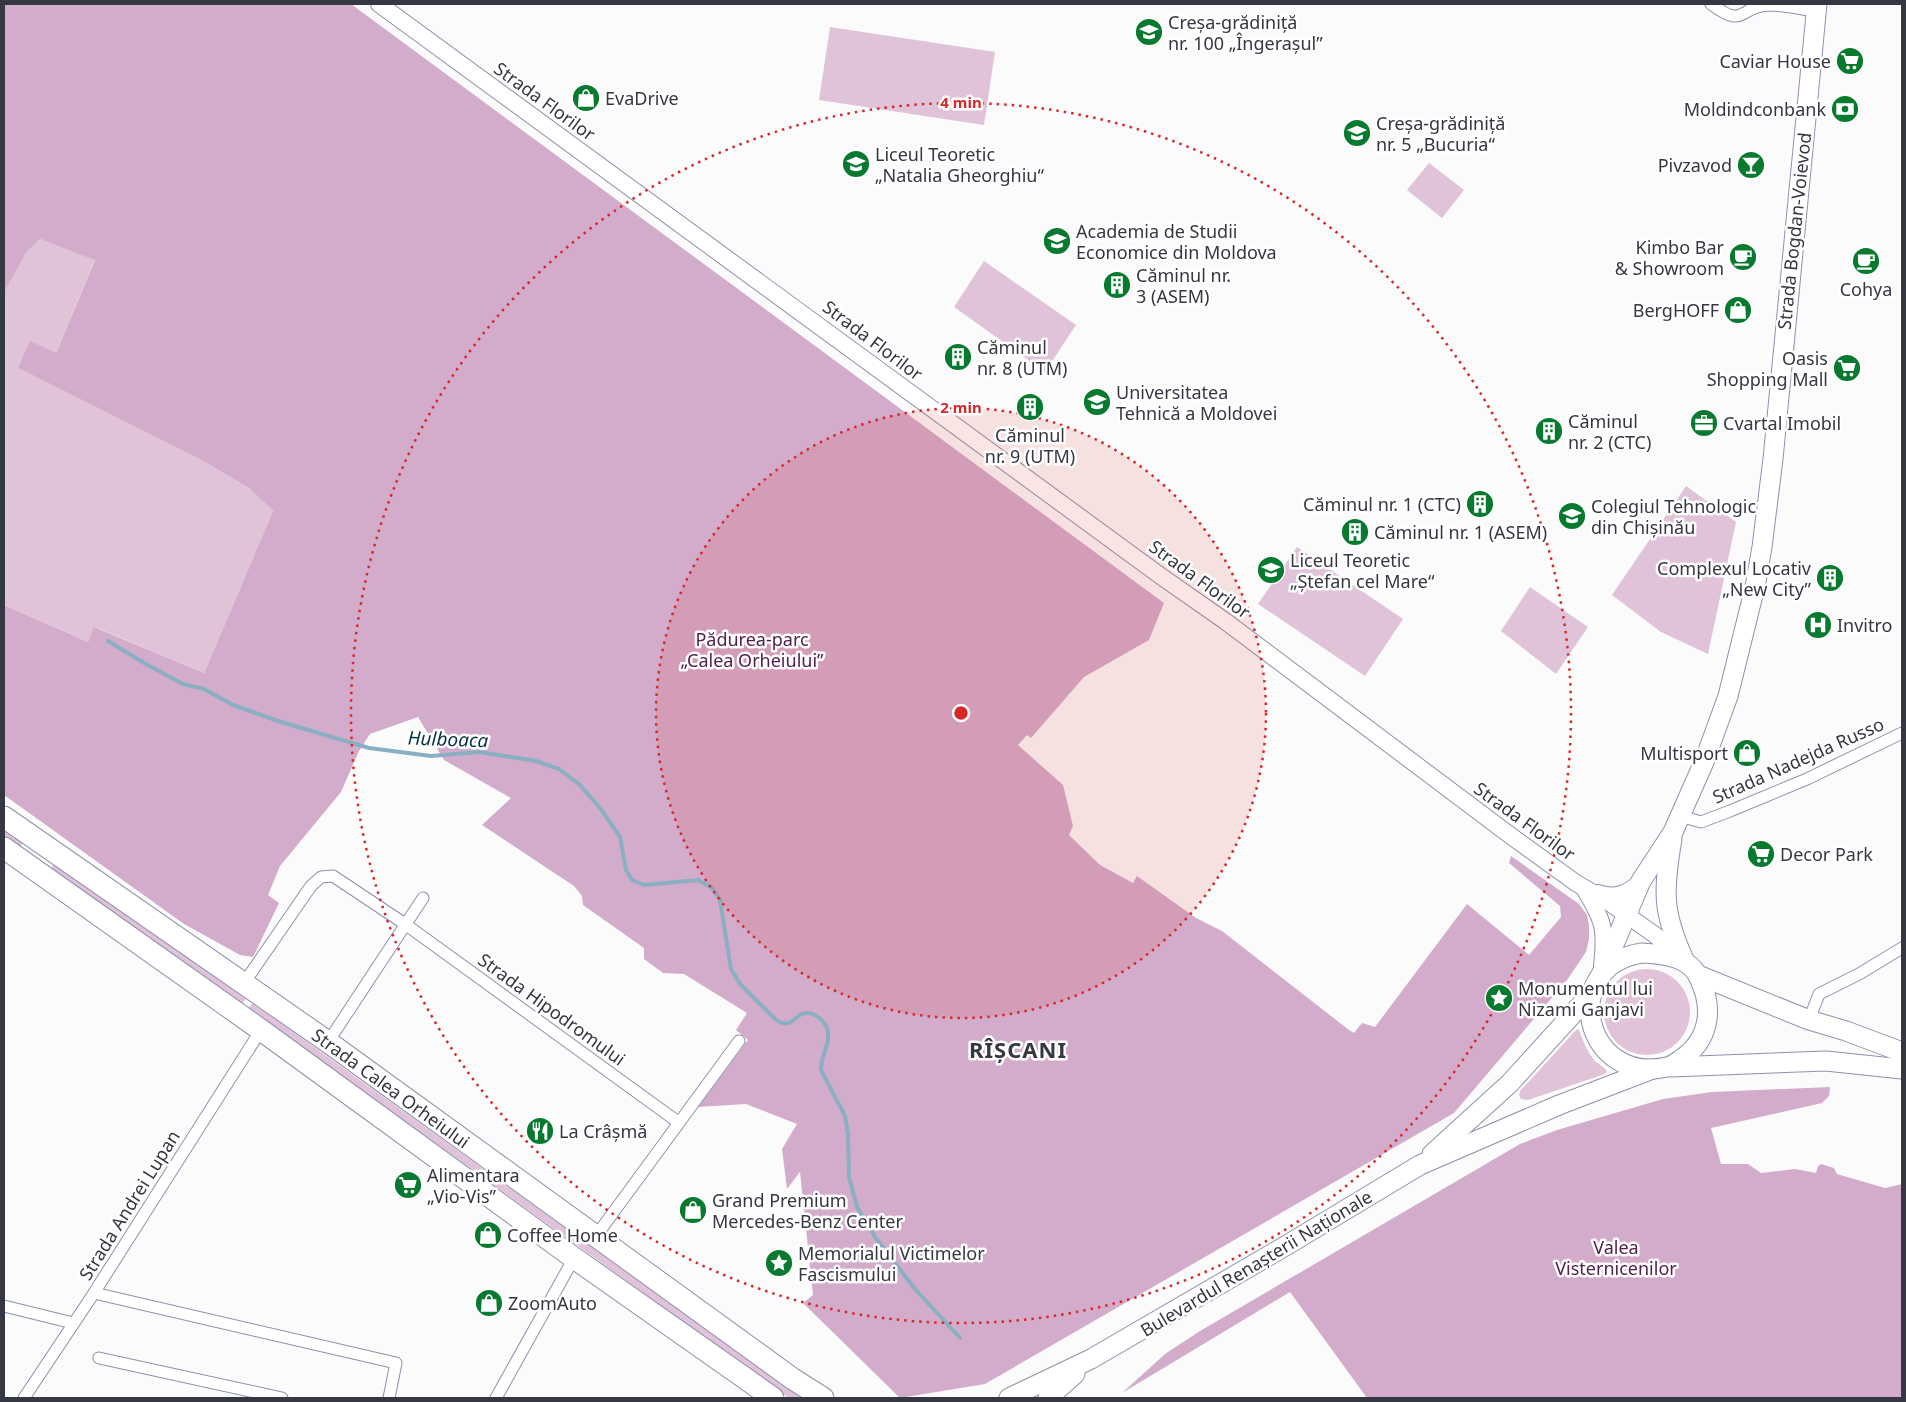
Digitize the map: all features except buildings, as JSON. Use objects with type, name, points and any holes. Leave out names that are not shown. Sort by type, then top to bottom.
[{"type":"highway","name":"Strada Calea Orheiului","points":[[4,817],[328,1042],[793,1379],[823,1398]]},
{"type":"highway","points":[[28,865],[42,844]]},
{"type":"highway","name":"Strada Calea Orheiului","points":[[4,848],[262,1030],[574,1258],[774,1398]]},
{"type":"main road","name":"Strada Florilor","points":[[379,4],[1225,621],[1511,836],[1655,935],[1691,968]]},
{"type":"main road","name":"Strada Bogdan-Voievod","points":[[1600,975],[1641,881],[1676,824],[1704,762],[1728,696],[1755,587],[1773,459],[1816,7]]},
{"type":"main road","name":"Strada Bogdan-Voievod","points":[[1676,824],[1665,893],[1666,908],[1674,938],[1691,968]]},
{"type":"main road","name":"Strada Florilor","points":[[1584,888],[1612,896],[1627,893],[1641,881]]},
{"type":"main road","name":"Strada Florilor","points":[[1584,888],[1598,912],[1604,929],[1600,975]]},
{"type":"main road","points":[[1691,968],[1707,995],[1708,1016],[1702,1037],[1689,1054],[1662,1068],[1634,1067],[1618,1061],[1603,1048],[1593,1032],[1589,1013],[1592,994],[1600,975],[1614,963],[1629,955],[1642,953],[1657,954],[1691,968],[1809,1020],[1846,1031],[1902,1052]]},
{"type":"main road","name":"Bulevardul Renașterii Naționale","points":[[1420,1165],[1510,1083],[1592,994]]},
{"type":"main road","name":"Bulevardul Renașterii Naționale","points":[[1009,1398],[1091,1360],[1420,1165],[1559,1105],[1662,1068],[1826,1061],[1902,1069]]},
{"type":"main road","name":"Bulevardul Renașterii Naționale","points":[[1048,1398],[1091,1360]]},
{"type":"street","points":[[1711,4],[1729,16],[1735,16],[1769,5],[1816,7]]},
{"type":"street","name":"Strada Nadejda Russo","points":[[1676,824],[1701,822],[1807,780],[1902,732]]},
{"type":"street","name":"Strada Hipodromului","points":[[244,983],[311,886],[321,877],[333,876],[405,924],[678,1122]]},
{"type":"street","points":[[328,1042],[423,898]]},
{"type":"street","points":[[1809,1020],[1819,994],[1859,974],[1902,948]]},
{"type":"street","name":"Strada Andrei Lupan","points":[[24,1398],[94,1293],[262,1030]]},
{"type":"street","points":[[596,1236],[739,1041]]},
{"type":"street","points":[[496,1398],[574,1258]]},
{"type":"street","points":[[94,1293],[396,1363],[390,1398]]},
{"type":"street","points":[[4,1306],[73,1323]]},
{"type":"street","points":[[99,1358],[282,1398]]},
{"type":"shaded area","points":[[830,27],[995,52],[984,125],[819,100]]},
{"type":"shaded area","points":[[1429,163],[1464,190],[1442,218],[1407,190]]},
{"type":"shaded area","points":[[40,239],[95,259],[56,353],[18,368],[203,461],[249,488],[273,511],[204,673],[95,627],[88,642],[4,605],[4,293],[26,253]]},
{"type":"shaded area","points":[[984,261],[1076,325],[1045,372],[954,307]]},
{"type":"shaded area","points":[[1686,486],[1736,522],[1708,654],[1661,632],[1612,595]]},
{"type":"shaded area","points":[[1297,547],[1403,619],[1365,676],[1258,604]]},
{"type":"shaded area","points":[[1530,587],[1588,627],[1556,674],[1501,631]]},
{"type":"shaded area","points":[[4,830],[23,843],[18,849],[4,838]]},
{"type":"shaded area","points":[[54,864],[246,999],[242,1004],[51,868]]},
{"type":"shaded area","points":[[1639,969],[1655,969],[1664,972],[1678,981],[1687,995],[1690,1012],[1687,1029],[1678,1043],[1664,1052],[1655,1055],[1639,1055],[1623,1048],[1611,1036],[1604,1020],[1604,1004],[1611,988],[1623,976]]},
{"type":"shaded area","points":[[253,1003],[801,1398],[789,1398],[248,1008]]},
{"type":"shaded area","points":[[1577,1029],[1594,1060],[1607,1071],[1605,1074],[1528,1100],[1521,1099],[1520,1091]]},
{"type":"green space","name":"Pădurea-parc „Calea Orheiului”","points":[[4,4],[351,4],[1164,603],[1149,640],[1084,677],[1031,738],[1027,735],[1018,745],[1063,785],[1073,826],[1069,835],[1100,865],[1133,883],[1137,876],[1196,918],[1222,931],[1354,1033],[1362,1023],[1375,1027],[1467,904],[1529,955],[1561,917],[1560,906],[1509,863],[1511,856],[1579,904],[1587,915],[1589,926],[1586,952],[1567,980],[1454,1113],[985,1384],[900,1398],[803,1303],[813,1295],[800,1172],[787,1189],[782,1149],[797,1124],[746,1104],[698,1107],[748,1040],[736,1030],[747,1013],[684,974],[663,973],[644,959],[644,948],[583,905],[582,896],[574,886],[482,825],[511,798],[444,760],[418,717],[370,734],[359,751],[341,792],[280,866],[268,895],[279,903],[253,957],[240,955],[184,924],[4,795],[4,605],[88,642],[94,627],[204,673],[273,511],[249,488],[203,461],[18,368],[30,341],[56,353],[95,260],[40,239],[26,253],[4,293]]},
{"type":"green space","name":"Valea Visternicenilor","points":[[1830,1087],[1829,1096],[1822,1103],[1711,1128],[1721,1164],[1748,1164],[1761,1173],[1795,1169],[1816,1173],[1818,1166],[1821,1164],[1834,1168],[1837,1174],[1885,1188],[1902,1184],[1902,1398],[1367,1398],[1290,1292],[1122,1393],[1165,1354],[1200,1331],[1520,1144],[1557,1130],[1663,1099],[1712,1092]]},
{"type":"waterway","name":"Hulboaca","points":[[108,641],[183,684],[204,689],[233,705],[278,721],[369,748],[431,756],[479,752],[536,761],[559,769],[579,784],[600,808],[620,837],[626,870],[632,880],[644,885],[698,880],[712,888],[720,900],[731,969],[740,984],[780,1022],[789,1023],[802,1014],[810,1013],[817,1016],[827,1028],[828,1039],[821,1070],[845,1116],[848,1134],[849,1177],[857,1207],[875,1237],[915,1289],[960,1338]]},
{"type":"place","name":"Creșa-grădiniță nr. 100 „Îngerașul”","points":[[1149,32]]},
{"type":"place","name":"Caviar House","points":[[1850,61]]},
{"type":"place","name":"EvaDrive","points":[[586,98]]},
{"type":"place","name":"Moldindconbank","points":[[1845,109]]},
{"type":"place","name":"Creșa-grădiniță nr. 5 „Bucuria“","points":[[1357,133]]},
{"type":"place","name":"Liceul Teoretic „Natalia Gheorghiu“","points":[[856,164]]},
{"type":"place","name":"Pivzavod","points":[[1751,165]]},
{"type":"place","name":"Academia de Studii Economice din Moldova","points":[[1057,241]]},
{"type":"place","name":"Kimbo Bar & Showroom","points":[[1743,257]]},
{"type":"place","name":"Cohya","points":[[1866,261]]},
{"type":"place","name":"Căminul nr. 3 (ASEM)","points":[[1117,285]]},
{"type":"place","name":"BergHOFF","points":[[1738,310]]},
{"type":"place","name":"Căminul nr. 8 (UTM)","points":[[958,357]]},
{"type":"place","name":"Oasis Shopping Mall","points":[[1847,368]]},
{"type":"place","name":"Universitatea Tehnică a Moldovei","points":[[1097,402]]},
{"type":"place","name":"Căminul nr. 9 (UTM)","points":[[1030,407]]},
{"type":"place","name":"Cvartal Imobil","points":[[1704,423]]},
{"type":"place","name":"Căminul nr. 2 (CTC)","points":[[1549,431]]},
{"type":"place","name":"Căminul nr. 1 (CTC)","points":[[1480,504]]},
{"type":"place","name":"Colegiul Tehnologic din Chișinău","points":[[1572,516]]},
{"type":"place","name":"Căminul nr. 1 (ASEM)","points":[[1355,532]]},
{"type":"place","name":"Liceul Teoretic „Ștefan cel Mare“","points":[[1271,570]]},
{"type":"place","name":"Complexul Locativ „New City”","points":[[1830,578]]},
{"type":"place","name":"Invitro","points":[[1818,625]]},
{"type":"place","name":"Multisport","points":[[1747,753]]},
{"type":"place","name":"Decor Park","points":[[1761,854]]},
{"type":"place","name":"Monumentul lui Nizami Ganjavi","points":[[1499,998]]},
{"type":"place","name":"La Crâșmă","points":[[540,1131]]},
{"type":"place","name":"Alimentara „Vio-Vis”","points":[[408,1185]]},
{"type":"place","name":"Grand Premium Mercedes-Benz Center","points":[[693,1210]]},
{"type":"place","name":"Coffee Home","points":[[488,1235]]},
{"type":"place","name":"Memorialul Victimelor Fascismului","points":[[779,1263]]},
{"type":"place","name":"ZoomAuto","points":[[489,1303]]},
{"type":"district","name":"RÎȘCANI","points":[[1018,1049]]}]
